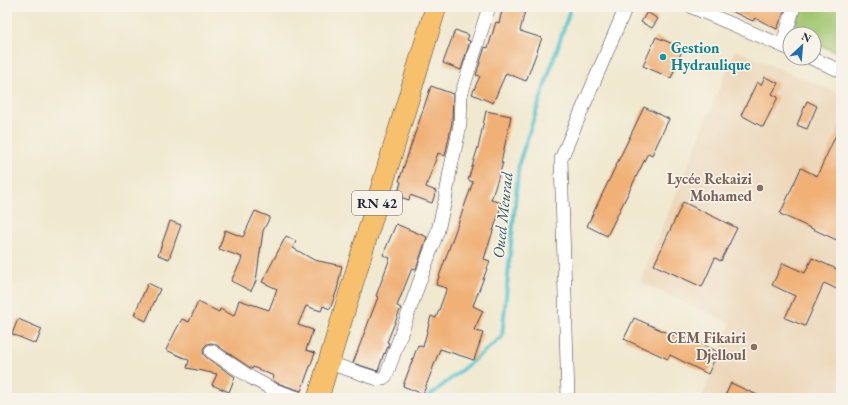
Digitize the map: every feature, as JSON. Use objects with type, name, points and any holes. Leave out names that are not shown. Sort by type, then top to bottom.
[{"type":"main road","name":"RN 42","points":[[318,398],[436,7]]},
{"type":"street","points":[[329,363],[378,379],[386,376],[438,230],[460,124],[461,95],[489,7]]},
{"type":"street","points":[[568,398],[562,159],[626,7]]},
{"type":"street","points":[[692,7],[782,45]]},
{"type":"street","points":[[790,26],[794,7]]},
{"type":"street","points":[[822,63],[841,71]]},
{"type":"street","points":[[211,351],[250,377],[274,390],[298,398]]},
{"type":"shaded area","name":"Lycée Rekaizi Mohamed","points":[[735,50],[841,94],[841,398],[702,398],[731,323],[640,282]]},
{"type":"green space","points":[[801,7],[841,7],[841,54],[822,46],[822,26],[795,26]]},
{"type":"building","points":[[503,7],[526,7],[520,31],[542,38],[526,81],[506,73],[493,103],[472,94],[480,76],[476,75],[485,47],[488,48],[496,22],[499,23]]},
{"type":"building","points":[[722,7],[786,7],[777,29],[755,18],[753,21]]},
{"type":"building","points":[[647,12],[658,19],[652,28],[641,22]]},
{"type":"building","points":[[455,30],[469,35],[467,40],[470,41],[461,70],[443,63]]},
{"type":"building","name":"Gestion Hydraulique","points":[[656,37],[683,48],[671,78],[643,66]]},
{"type":"building","points":[[765,77],[778,83],[772,94],[778,97],[763,127],[741,115],[757,82],[761,85]]},
{"type":"building","points":[[431,86],[453,94],[452,123],[445,156],[438,153],[426,187],[436,191],[432,203],[410,195],[409,200],[397,196],[401,182],[399,181]]},
{"type":"building","points":[[807,101],[817,106],[807,129],[797,125]]},
{"type":"building","points":[[644,107],[669,119],[652,155],[648,153],[607,236],[587,226]]},
{"type":"building","points":[[486,111],[511,116],[501,163],[503,163],[491,200],[502,203],[484,259],[490,261],[473,306],[483,311],[474,330],[483,333],[474,360],[440,349],[423,394],[403,386],[418,345],[423,347],[431,316],[436,318],[447,288],[436,285],[473,182],[468,180],[479,144]]},
{"type":"building","points":[[841,124],[841,242],[780,214],[801,168],[817,176]]},
{"type":"building","points":[[683,202],[737,228],[721,261],[715,258],[702,287],[654,265]]},
{"type":"building","points":[[255,211],[270,217],[263,231],[256,281],[251,291],[231,281],[242,257],[219,249],[225,230],[243,237]]},
{"type":"building","points":[[170,221],[181,225],[169,259],[158,255]]},
{"type":"building","points":[[396,224],[427,237],[416,269],[412,268],[397,306],[401,308],[387,342],[389,343],[378,371],[353,363],[378,297],[376,296],[390,258],[383,255]]},
{"type":"building","points":[[286,236],[296,241],[293,248],[314,260],[342,266],[337,290],[330,309],[323,306],[321,311],[306,306],[298,325],[313,330],[306,350],[315,353],[301,391],[277,383],[273,380],[274,376],[253,367],[252,369],[215,344],[211,343],[204,347],[204,355],[235,377],[229,392],[212,385],[217,374],[187,368],[189,360],[166,350],[182,319],[189,322],[198,302],[219,312],[220,309],[234,316],[239,300],[269,310],[277,289],[262,282]]},
{"type":"building","points":[[812,258],[841,271],[841,291],[824,283],[805,326],[785,318],[795,296],[772,285],[783,263],[805,273]]},
{"type":"building","points":[[148,283],[160,289],[146,321],[134,315]]},
{"type":"building","points":[[634,318],[679,338],[682,334],[718,352],[708,374],[670,355],[668,359],[624,339]]},
{"type":"building","points":[[18,319],[42,329],[36,344],[12,334]]},
{"type":"building","points":[[731,383],[764,398],[724,398]]},
{"type":"waterway","name":"Oued Meurad","points":[[427,398],[502,337],[519,163],[571,7]]},
{"type":"place","name":"Gestion Hydraulique","points":[[663,57]]},
{"type":"place","name":"Lycée Rekaizi Mohamed","points":[[760,188]]},
{"type":"place","name":"CEM Fikairi Djelloul","points":[[754,347]]}]
